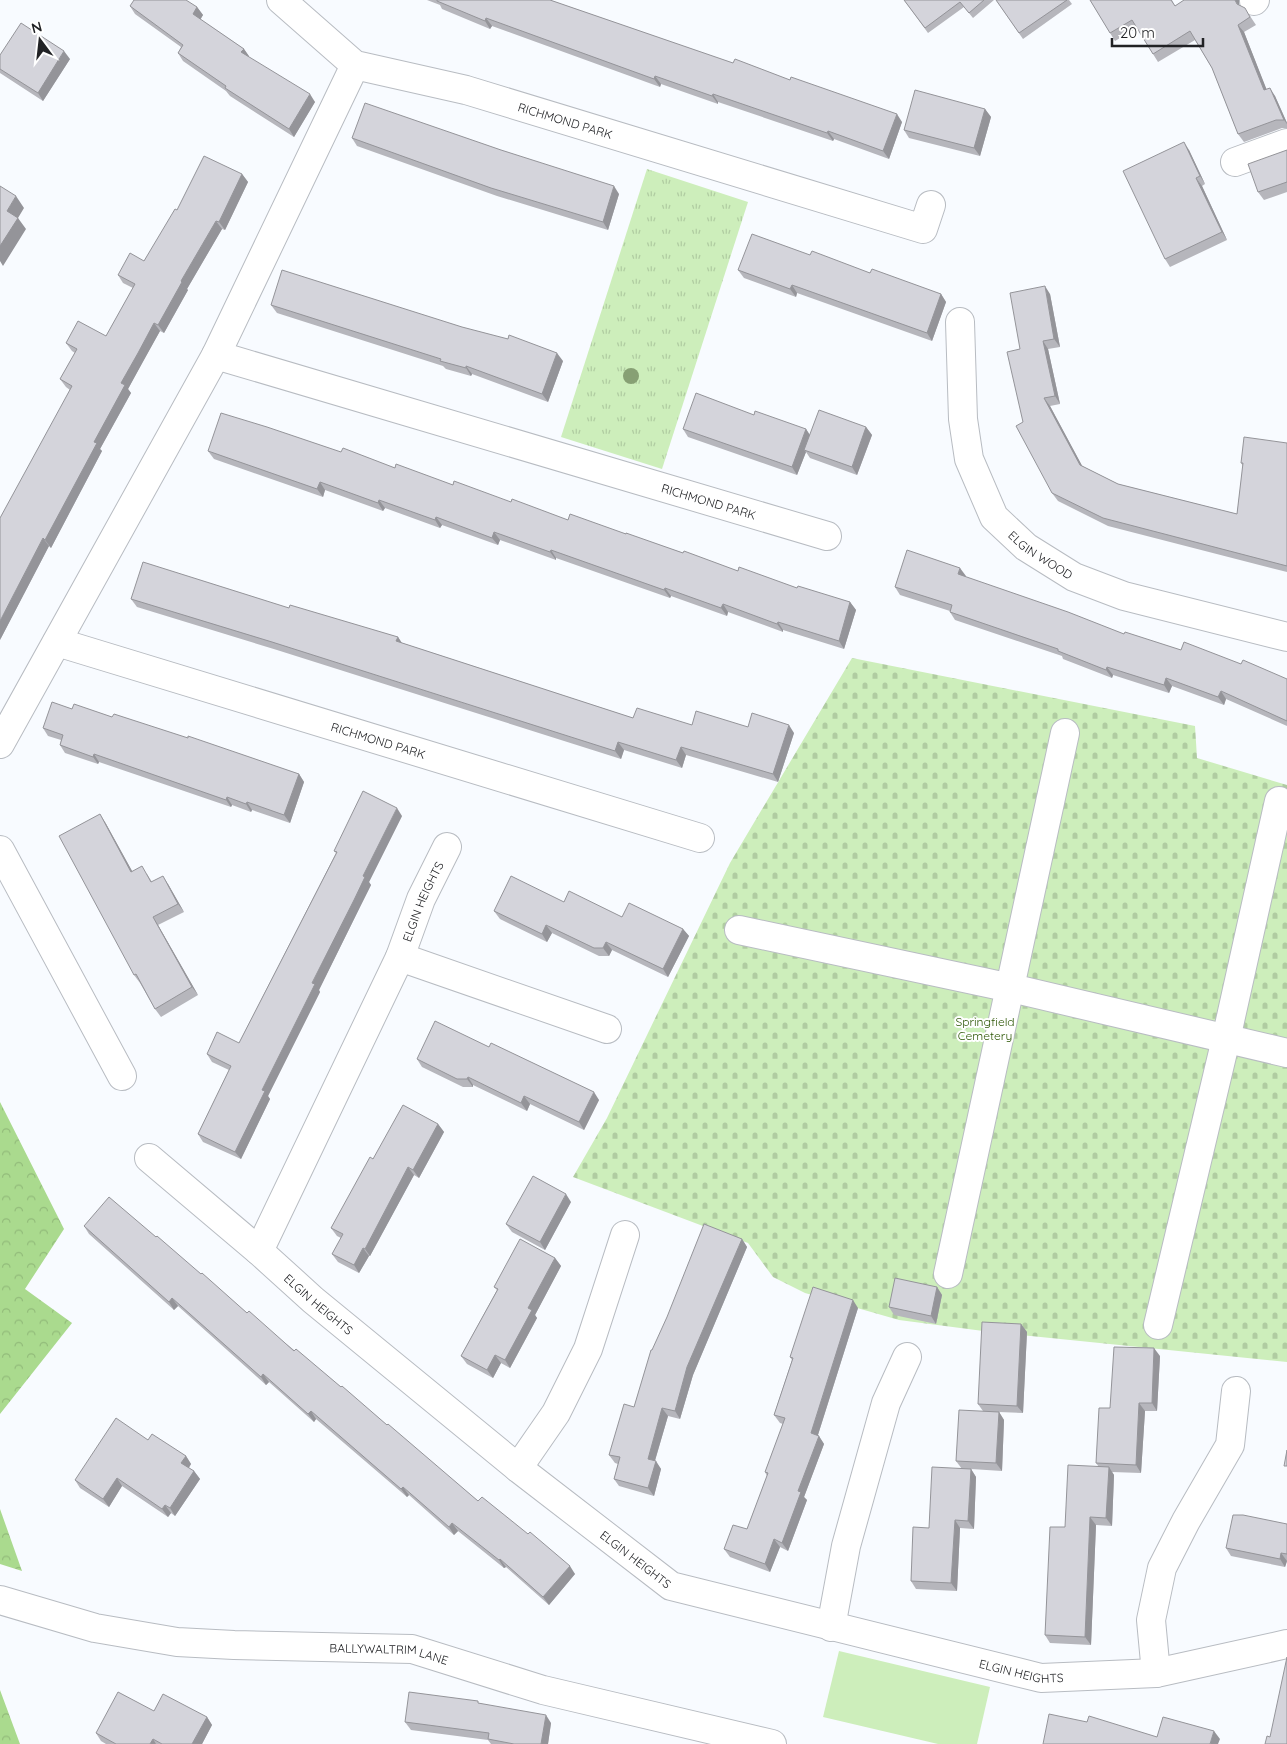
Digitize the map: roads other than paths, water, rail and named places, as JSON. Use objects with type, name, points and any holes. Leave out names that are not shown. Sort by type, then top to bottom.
[{"type":"street","name":"RICHMOND PARK","points":[[281,0],[355,65],[466,90],[923,229],[930,205]]},
{"type":"street","points":[[0,744],[216,355],[355,65]]},
{"type":"street","points":[[1235,162],[1287,143]]},
{"type":"street","name":"ELGIN WOOD","points":[[960,322],[963,419],[969,458],[994,518],[1026,547],[1074,577],[1124,596],[1287,637]]},
{"type":"street","name":"RICHMOND PARK","points":[[216,355],[827,536]]},
{"type":"street","name":"RICHMOND PARK","points":[[57,642],[700,838]]},
{"type":"street","points":[[948,1274],[1066,733]]},
{"type":"street","points":[[1158,1325],[1226,1039],[1279,801]]},
{"type":"street","name":"ELGIN HEIGHTS","points":[[259,1251],[400,957],[421,899],[447,847]]},
{"type":"street","points":[[0,850],[122,1076]]},
{"type":"street","points":[[739,930],[1011,988],[1287,1053]]},
{"type":"street","name":"ELGIN HEIGHTS","points":[[400,957],[607,1029]]},
{"type":"street","name":"ELGIN HEIGHTS","points":[[149,1158],[259,1251],[313,1300],[518,1468],[671,1586],[1041,1678],[1156,1673],[1287,1644]]},
{"type":"street","points":[[518,1468],[556,1413],[588,1349],[625,1235]]},
{"type":"street","points":[[831,1627],[846,1546],[886,1403],[907,1358]]},
{"type":"street","points":[[1156,1673],[1151,1620],[1162,1568],[1186,1521],[1230,1445],[1236,1390]]},
{"type":"street","name":"BALLYWALTRIM LANE","points":[[0,1600],[95,1628],[177,1642],[412,1649],[543,1690],[772,1744]]},
{"type":"park label","name":"Springfield Cemetery","points":[[985,1028]]}]
